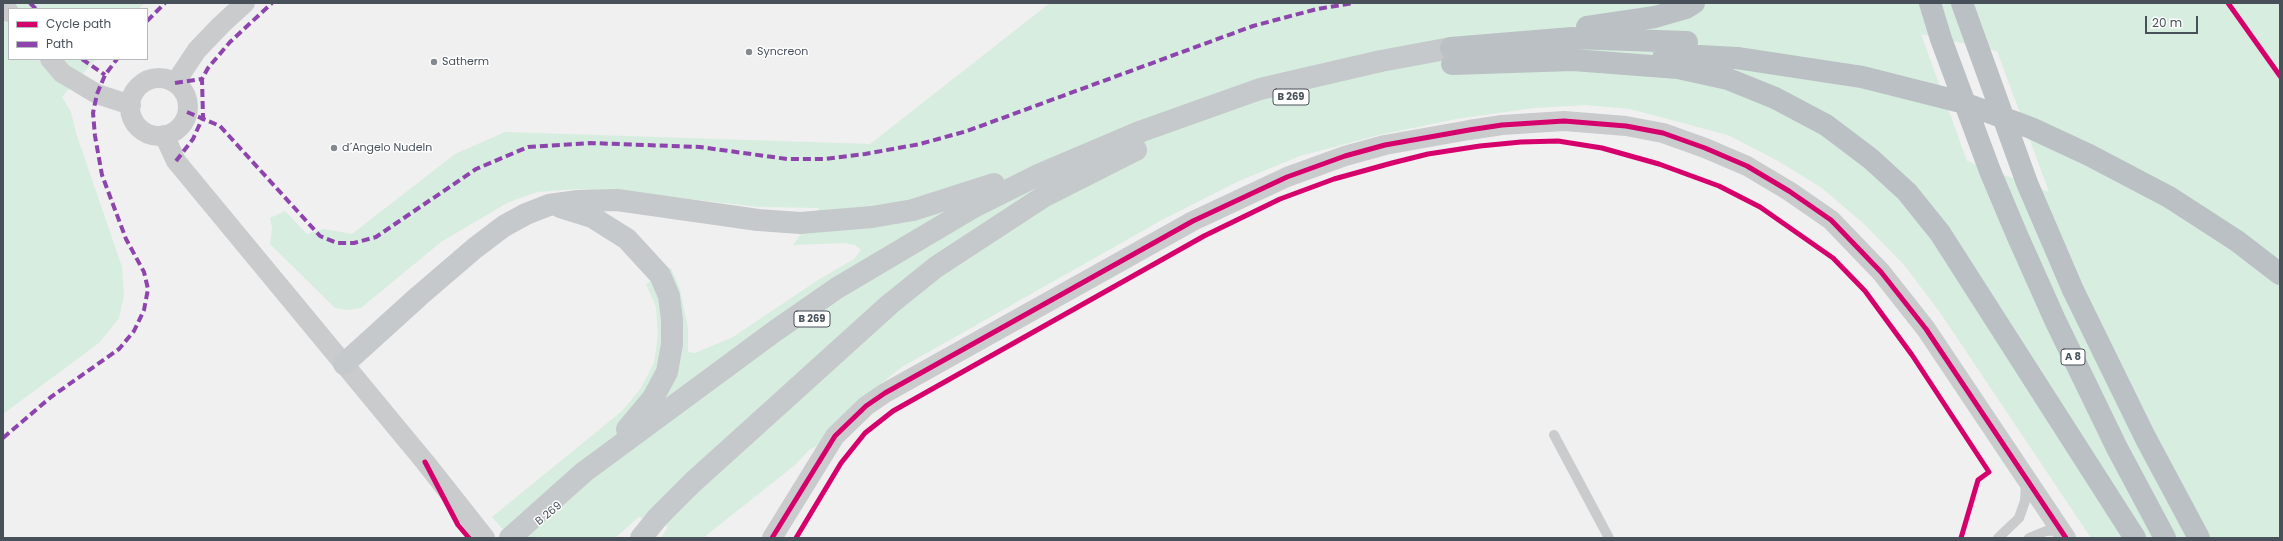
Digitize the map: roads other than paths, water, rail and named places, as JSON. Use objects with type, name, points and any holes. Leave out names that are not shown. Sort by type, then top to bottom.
[{"type":"highway","points":[[1452,56],[1527,35],[1655,17],[1686,8],[1694,3]]},
{"type":"highway","name":"A 8","points":[[1930,3],[1941,39],[1990,170],[2055,320],[2117,448],[2165,538]]},
{"type":"highway","name":"A 8","points":[[1962,3],[1976,46],[2027,183],[2073,290],[2145,437],[2199,538]]},
{"type":"highway","points":[[1452,56],[1572,38],[1676,41],[1738,45],[1865,64],[1965,89],[2036,115],[2095,143],[2176,186],[2245,230],[2280,258]]},
{"type":"highway","points":[[1452,56],[1613,52],[1729,58],[1862,77],[1961,102],[2038,131],[2089,155],[2169,197],[2237,241],[2280,274]]},
{"type":"highway","points":[[1452,56],[1573,60],[1678,68],[1741,85],[1775,98],[1826,125],[1871,159],[1907,192],[1940,233],[2134,538]]},
{"type":"main road","name":"B 269","points":[[519,538],[591,480],[708,392],[781,340],[841,300],[975,222],[1040,188],[1139,140],[1263,104],[1452,56]]},
{"type":"main road","points":[[344,364],[475,248],[504,226],[526,214],[549,205],[578,201],[617,200],[758,220],[800,223],[872,217],[912,210],[1139,140]]},
{"type":"main road","points":[[584,472],[775,331],[837,288],[909,244],[972,208],[1029,180],[1139,140]]},
{"type":"main road","points":[[641,538],[658,517],[692,483],[890,304],[936,267],[1044,197],[1139,140]]},
{"type":"main road","points":[[510,538],[584,472],[630,426],[653,398],[667,372],[672,344],[672,320],[669,296],[660,275],[627,239],[592,217],[549,205]]},
{"type":"street","points":[[175,83],[197,50],[221,25],[246,3]]},
{"type":"street","points":[[51,60],[62,73],[97,94],[131,105]]},
{"type":"street","points":[[162,78],[175,83],[186,96],[187,112],[184,122],[177,129],[164,135],[154,135],[140,128],[134,120],[131,105],[135,92],[145,82],[162,78]]},
{"type":"street","points":[[772,538],[835,436],[866,406],[898,385],[1193,221],[1287,177],[1345,156],[1385,145],[1469,130],[1538,122],[1590,122],[1663,133],[1747,166],[1789,191],[1831,220],[1881,272],[1926,329],[2064,534]]},
{"type":"street","points":[[164,135],[168,149],[176,161],[425,462],[485,538]]},
{"type":"lane","points":[[1554,434],[1609,538]]},
{"type":"lane","points":[[1998,538],[2019,518],[2023,511],[2026,479]]},
{"type":"lane","points":[[2029,538],[2046,531],[2064,534]]},
{"type":"place","name":"Syncreon","points":[[749,52]]},
{"type":"place","name":"Satherm","points":[[434,62]]},
{"type":"place","name":"d´Angelo Nudeln","points":[[334,148]]}]
